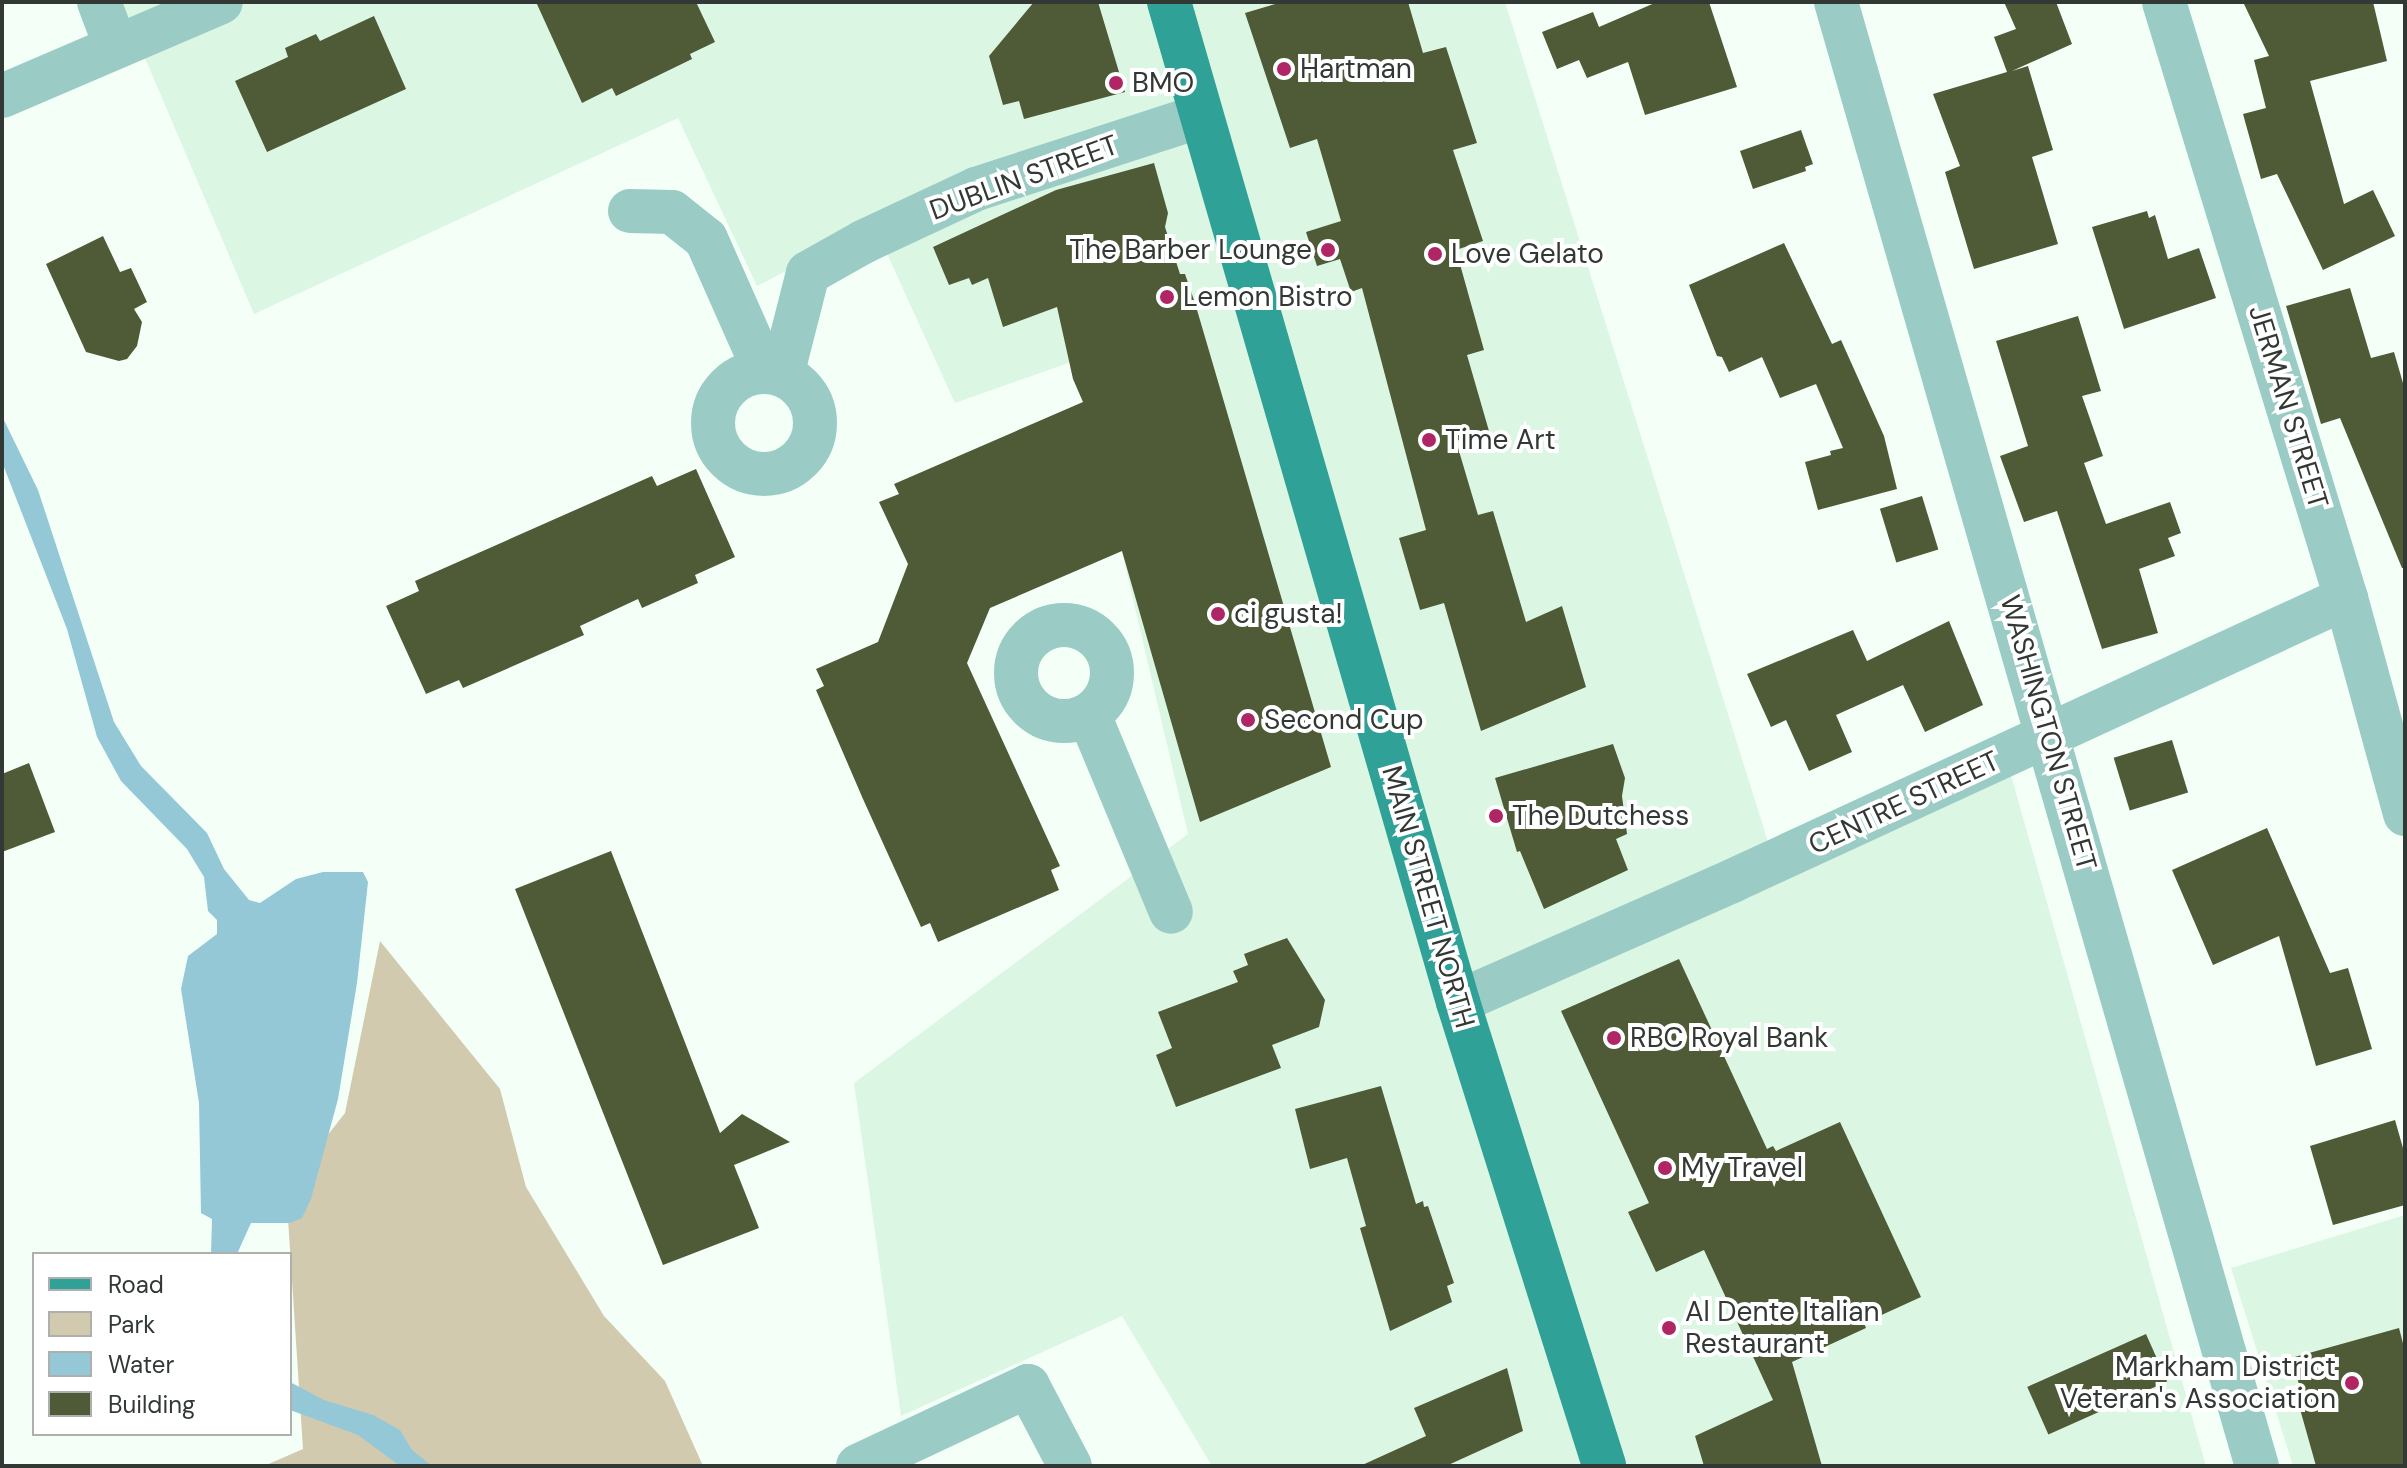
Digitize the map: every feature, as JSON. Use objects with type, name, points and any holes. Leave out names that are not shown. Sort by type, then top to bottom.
[{"type":"main road","name":"MAIN STREET NORTH","points":[[1169,2],[1458,1002],[1604,1466]]},
{"type":"street","points":[[99,2],[116,47]]},
{"type":"street","points":[[2,96],[221,2]]},
{"type":"street","name":"WASHINGTON STREET","points":[[1836,2],[2050,736],[2257,1466]]},
{"type":"street","name":"JERMAN STREET","points":[[2164,2],[2346,598],[2405,814]]},
{"type":"street","name":"DUBLIN STREET","points":[[630,211],[672,212],[706,239],[774,374],[808,273],[863,242],[976,189],[1201,116]]},
{"type":"street","name":"CENTRE STREET","points":[[1458,1002],[2050,736],[2346,598]]},
{"type":"street","points":[[1089,715],[1171,912]]},
{"type":"street","points":[[858,1466],[1028,1386],[1070,1466]]},
{"type":"shaded area","points":[[1505,2],[1774,861],[2009,768],[2206,1466],[1212,1466],[1122,1316],[901,1416],[854,1083],[1188,834],[1077,360],[955,403],[874,225],[757,286],[678,118],[254,314],[122,4]]},
{"type":"shaded area","points":[[2405,1215],[2405,1466],[2293,1466],[2231,1268]]},
{"type":"green space","points":[[380,941],[500,1089],[526,1187],[604,1316],[665,1381],[703,1466],[264,1466],[303,1449],[286,1188],[345,1113]]},
{"type":"water","points":[[2,416],[38,490],[114,722],[141,766],[207,833],[224,869],[249,900],[260,903],[296,879],[323,872],[363,872],[368,882],[357,983],[338,1099],[311,1199],[302,1218],[290,1223],[251,1223],[238,1252],[211,1252],[212,1219],[201,1213],[199,1103],[181,989],[188,956],[217,934],[217,920],[208,911],[204,877],[187,849],[121,781],[97,737],[67,629],[2,462]]},
{"type":"water","points":[[292,1383],[324,1400],[373,1415],[400,1430],[412,1450],[432,1466],[400,1466],[358,1435],[292,1411]]},
{"type":"building","points":[[536,2],[696,2],[715,42],[690,54],[692,59],[616,96],[612,88],[582,103]]},
{"type":"building","points":[[1034,2],[1098,2],[1125,92],[1024,119],[1019,101],[1003,105],[989,56]]},
{"type":"building","points":[[1282,2],[1408,2],[1423,53],[1446,47],[1477,143],[1453,150],[1483,241],[1456,250],[1484,350],[1467,355],[1489,431],[1456,441],[1478,515],[1493,511],[1526,622],[1562,606],[1586,687],[1481,731],[1444,603],[1420,610],[1399,538],[1426,530],[1362,288],[1351,292],[1340,259],[1317,266],[1306,232],[1341,221],[1317,139],[1290,148],[1245,13]]},
{"type":"building","points":[[1657,2],[1709,2],[1737,87],[1645,115],[1628,62],[1587,78],[1579,60],[1557,69],[1542,32],[1593,12],[1599,27]]},
{"type":"building","points":[[2004,2],[2056,2],[2072,44],[2012,71],[2028,66],[2053,150],[2032,157],[2058,244],[1974,269],[1945,172],[1960,166],[1933,94],[2007,72],[1994,37],[2016,29]]},
{"type":"building","points":[[2243,2],[2373,2],[2387,61],[2310,81],[2344,204],[2373,190],[2395,236],[2323,270],[2277,174],[2261,179],[2243,114],[2266,108],[2254,60],[2269,56]]},
{"type":"building","points":[[374,16],[406,89],[267,152],[235,81],[288,57],[285,48],[316,34],[320,41]]},
{"type":"building","points":[[1801,130],[1813,164],[1805,167],[1806,171],[1753,189],[1740,151]]},
{"type":"building","points":[[1154,163],[1168,213],[1165,227],[1180,274],[1185,274],[1195,303],[1331,767],[1200,822],[1122,551],[990,608],[967,663],[1060,866],[1051,870],[1059,890],[938,942],[930,923],[921,927],[863,799],[816,690],[824,686],[816,669],[878,642],[908,564],[879,502],[899,494],[894,484],[1083,402],[1073,379],[1057,307],[1003,327],[988,278],[972,285],[969,278],[949,285],[933,247],[1056,190]]},
{"type":"building","points":[[2147,211],[2149,218],[2155,215],[2168,259],[2199,248],[2216,298],[2124,329],[2092,227]]},
{"type":"building","points":[[103,236],[120,272],[131,268],[147,302],[134,309],[142,322],[137,346],[127,359],[119,361],[86,352],[46,264]]},
{"type":"building","points":[[1784,243],[1832,344],[1841,340],[1884,436],[1897,489],[1818,510],[1805,462],[1831,455],[1830,451],[1843,448],[1816,384],[1780,398],[1762,357],[1729,372],[1722,357],[1717,356],[1689,285]]},
{"type":"building","points":[[2350,288],[2371,358],[2394,352],[2405,390],[2405,568],[2402,568],[2340,418],[2321,424],[2286,306]]},
{"type":"building","points":[[2078,316],[2101,391],[2082,396],[2103,456],[2084,463],[2106,524],[2170,502],[2181,533],[2168,538],[2175,556],[2139,569],[2158,633],[2102,649],[2057,511],[2024,522],[2000,456],[2028,446],[1996,341]]},
{"type":"building","points":[[696,469],[735,557],[695,575],[698,583],[642,608],[638,599],[580,626],[584,635],[463,688],[459,680],[426,694],[386,606],[419,591],[415,581],[652,476],[657,486]]},
{"type":"building","points":[[1922,496],[1938,550],[1896,562],[1880,509]]},
{"type":"building","points":[[1949,621],[1983,705],[1925,732],[1903,685],[1836,715],[1852,752],[1809,771],[1786,720],[1771,727],[1747,674],[1853,630],[1867,661]]},
{"type":"building","points":[[2172,740],[2188,793],[2130,810],[2114,758]]},
{"type":"building","points":[[1613,744],[1625,778],[1622,796],[1627,834],[1616,839],[1628,870],[1544,909],[1520,851],[1517,852],[1495,778]]},
{"type":"building","points":[[29,763],[55,832],[2,852],[2,774]]},
{"type":"building","points":[[2267,828],[2330,973],[2348,968],[2372,1049],[2316,1066],[2279,936],[2213,965],[2172,870]]},
{"type":"building","points":[[611,851],[720,1133],[742,1114],[790,1142],[734,1165],[759,1228],[663,1265],[515,889]]},
{"type":"building","points":[[1287,938],[1325,1000],[1319,1027],[1272,1045],[1281,1068],[1176,1107],[1156,1055],[1172,1048],[1158,1012],[1238,982],[1233,971],[1248,965],[1244,954]]},
{"type":"building","points":[[1679,959],[1767,1149],[1773,1146],[1776,1151],[1840,1122],[1921,1297],[1864,1323],[1866,1328],[1792,1362],[1822,1466],[1704,1466],[1695,1436],[1773,1400],[1704,1250],[1656,1272],[1628,1212],[1649,1203],[1561,1011]]},
{"type":"building","points":[[1381,1086],[1416,1204],[1423,1201],[1424,1207],[1428,1206],[1454,1283],[1447,1286],[1452,1302],[1390,1331],[1360,1228],[1366,1226],[1347,1158],[1310,1169],[1295,1109]]},
{"type":"building","points":[[2395,1120],[2405,1155],[2405,1205],[2333,1225],[2310,1146]]},
{"type":"building","name":"Markham District Veteran's Association","points":[[2399,1328],[2405,1351],[2405,1466],[2316,1466],[2300,1409],[2306,1407],[2291,1358]]},
{"type":"building","points":[[2146,1334],[2167,1382],[2048,1434],[2027,1387]]},
{"type":"building","points":[[1507,1368],[1523,1431],[1446,1466],[1360,1466],[1426,1436],[1414,1408]]},
{"type":"place","name":"Hartman","points":[[1284,69]]},
{"type":"place","name":"BMO","points":[[1116,83]]},
{"type":"place","name":"The Barber Lounge","points":[[1328,250]]},
{"type":"place","name":"Love Gelato","points":[[1435,254]]},
{"type":"place","name":"Lemon Bistro","points":[[1167,297]]},
{"type":"place","name":"Time Art","points":[[1429,440]]},
{"type":"place","name":"ci gusta!","points":[[1218,614]]},
{"type":"place","name":"Second Cup","points":[[1248,720]]},
{"type":"place","name":"The Dutchess","points":[[1496,816]]},
{"type":"place","name":"RBC Royal Bank","points":[[1614,1038]]},
{"type":"place","name":"My Travel","points":[[1665,1168]]},
{"type":"place","name":"Al Dente Italian Restaurant","points":[[1669,1328]]},
{"type":"place","name":"Markham District Veteran's Association","points":[[2352,1383]]}]
